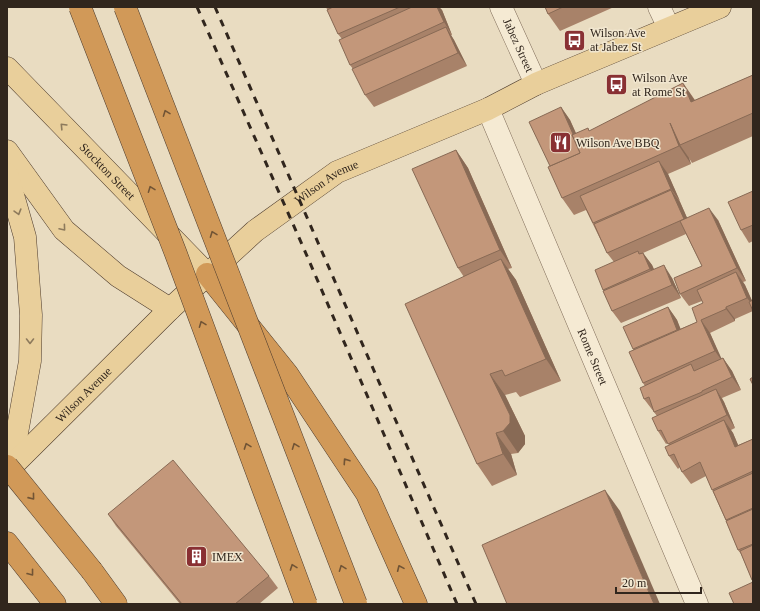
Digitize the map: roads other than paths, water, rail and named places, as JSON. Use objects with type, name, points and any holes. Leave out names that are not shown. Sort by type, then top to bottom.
[{"type":"highway","points":[[80,7],[163,219],[306,604]]},
{"type":"highway","points":[[125,7],[356,604]]},
{"type":"highway","points":[[207,274],[288,375],[367,494],[416,604]]},
{"type":"highway","points":[[8,468],[92,571],[116,604]]},
{"type":"highway","points":[[7,543],[55,603]]},
{"type":"main road","name":"Wilson Avenue","points":[[8,468],[207,274],[255,231],[337,172],[488,109],[536,84],[659,13],[720,7]]},
{"type":"main road","name":"Stockton Street","points":[[7,68],[207,274]]},
{"type":"main road","points":[[7,151],[64,230],[118,276],[170,309]]},
{"type":"main road","points":[[7,174],[26,237],[31,315],[30,361],[8,468]]},
{"type":"street","name":"Jabez Street","points":[[501,7],[536,84]]},
{"type":"street","name":"Rome Street","points":[[488,109],[697,604]]},
{"type":"railway","points":[[197,7],[304,249],[457,604]]},
{"type":"railway","points":[[215,7],[476,604]]},
{"type":"place","name":"Wilson Ave at Jabez St","points":[[574,40]]},
{"type":"place","name":"Wilson Ave at Rome St","points":[[616,85]]},
{"type":"place","name":"Wilson Ave BBQ","points":[[561,143]]},
{"type":"place","name":"IMEX","points":[[197,557]]}]
